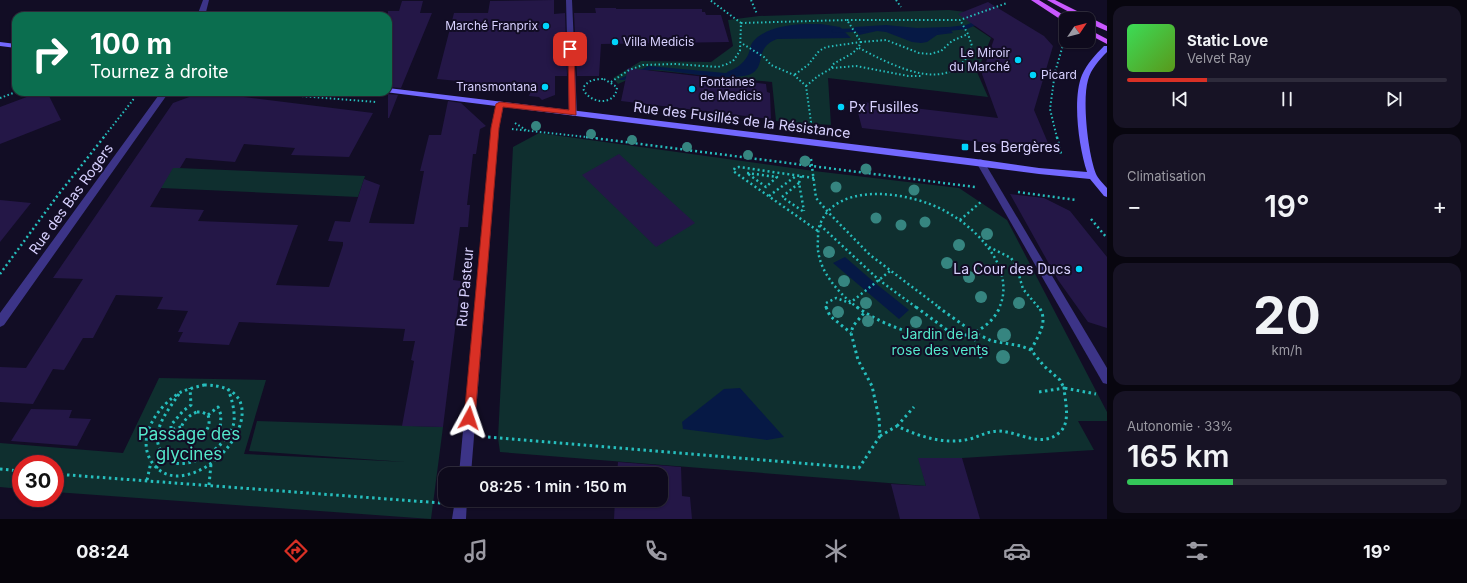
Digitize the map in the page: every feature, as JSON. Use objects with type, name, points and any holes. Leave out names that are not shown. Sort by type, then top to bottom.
[{"type":"main road","points":[[1034,0],[1059,15]]},
{"type":"main road","points":[[1050,0],[1073,12]]},
{"type":"main road","points":[[1095,23],[1107,29]]},
{"type":"main road","points":[[1095,35],[1107,42]]},
{"type":"main road","points":[[0,44],[12,46]]},
{"type":"main road","points":[[1107,48],[1088,68],[1083,81],[1082,106],[1084,130],[1092,176],[1107,194]]},
{"type":"main road","name":"Rue des Fusillés de la Résistance","points":[[392,91],[980,162],[1039,171],[1092,176]]},
{"type":"street","points":[[202,12],[206,0]]},
{"type":"street","points":[[569,0],[573,113]]},
{"type":"street","name":"Rue des Bas Rogers","points":[[0,322],[162,96]]},
{"type":"street","name":"Rue Pasteur","points":[[466,467],[495,128],[500,104]]},
{"type":"street","points":[[980,162],[1107,379]]},
{"type":"street","points":[[459,519],[460,507]]},
{"type":"path","points":[[710,0],[741,23],[847,20],[960,20],[1007,3]]},
{"type":"path","points":[[751,0],[757,14]]},
{"type":"path","points":[[896,0],[901,7]]},
{"type":"path","points":[[847,20],[861,42]]},
{"type":"path","points":[[806,86],[818,76],[832,68],[856,66],[908,76],[925,75],[952,70],[964,62],[972,46],[968,34],[960,20]]},
{"type":"path","points":[[611,82],[635,67],[652,64],[718,67],[729,64],[740,55],[743,44],[741,23]]},
{"type":"path","points":[[794,75],[808,65],[819,51],[826,47],[871,40],[886,40],[919,53],[930,54],[942,51],[952,41],[968,34]]},
{"type":"path","points":[[832,68],[832,65],[836,61],[851,55],[859,48],[861,42]]},
{"type":"path","points":[[743,44],[764,57],[772,65],[794,75],[806,86],[811,122],[809,127]]},
{"type":"path","points":[[859,48],[889,64],[925,75]]},
{"type":"path","points":[[1057,157],[1061,154],[1050,109],[1055,72],[1061,48]]},
{"type":"path","points":[[604,79],[611,82],[618,90],[614,97],[610,100],[593,100],[583,91],[585,84],[593,80],[604,79]]},
{"type":"path","points":[[0,98],[12,94]]},
{"type":"path","points":[[0,274],[58,195],[133,100],[134,96]]},
{"type":"path","points":[[303,96],[383,102]]},
{"type":"path","points":[[508,129],[599,138],[958,185]]},
{"type":"path","points":[[813,166],[816,198],[870,255],[973,332],[992,341],[1021,346],[1031,350],[1044,366],[1060,380],[1064,388],[1066,423],[1062,431],[1056,436],[1047,439],[1034,440],[993,431],[970,439],[949,441],[910,434],[897,426]]},
{"type":"path","points":[[814,178],[739,167],[734,168],[733,171],[818,231]]},
{"type":"path","points":[[747,173],[777,177],[766,187],[754,178],[747,173]]},
{"type":"path","points":[[769,196],[797,175]]},
{"type":"path","points":[[799,183],[782,197],[804,212],[799,183],[801,176]]},
{"type":"path","points":[[748,182],[754,178]]},
{"type":"path","points":[[960,220],[996,190]]},
{"type":"path","points":[[865,194],[890,194],[917,199],[943,210],[960,220],[979,236],[989,247],[1000,267],[1005,287],[1002,306],[991,321],[973,332],[956,337],[925,337],[893,328],[864,313],[850,303],[834,286],[823,269],[817,251],[818,231],[828,212],[844,200],[865,194]]},
{"type":"path","points":[[788,210],[794,205]]},
{"type":"path","points":[[1091,219],[1107,238]]},
{"type":"path","points":[[820,226],[879,280],[956,337]]},
{"type":"path","points":[[989,247],[1003,253],[1015,262],[1024,292],[1041,310],[1043,322],[1031,350]]},
{"type":"path","points":[[850,303],[890,271]]},
{"type":"path","points":[[850,303],[836,298],[826,303],[825,308],[835,320],[851,333]]},
{"type":"path","points":[[864,313],[853,326],[851,333],[858,360],[872,386],[879,418],[880,436]]},
{"type":"path","points":[[973,332],[982,361]]},
{"type":"path","points":[[204,385],[217,385],[228,389],[236,396],[242,407],[240,427],[233,442],[223,454],[211,463],[193,472],[179,476],[165,475],[151,462],[146,450],[147,432],[152,421],[160,410],[179,394],[190,388],[204,385]]},
{"type":"path","points":[[181,428],[171,430],[171,425],[183,411],[191,405],[190,388]]},
{"type":"path","points":[[1039,392],[1064,388],[1097,394]]},
{"type":"path","points":[[179,394],[164,417],[159,429],[157,440],[160,452],[165,458],[180,464],[197,461],[213,453],[225,442],[230,434],[234,408],[228,389]]},
{"type":"path","points":[[208,415],[218,407],[221,415],[220,431],[230,434]]},
{"type":"path","points":[[468,433],[498,438],[859,468],[880,436],[897,426],[914,407]]},
{"type":"path","points":[[202,412],[208,415],[211,422],[206,432],[191,440],[185,438],[180,432],[181,428],[185,419],[193,414],[202,412]]},
{"type":"path","points":[[213,453],[216,459]]},
{"type":"path","points":[[156,468],[165,458]]},
{"type":"path","points":[[147,480],[151,462]]},
{"type":"path","points":[[209,485],[211,463]]},
{"type":"path","points":[[0,470],[12,471]]},
{"type":"path","points":[[64,475],[438,502]]},
{"type":"green space","points":[[949,10],[966,12],[982,22],[973,26],[991,38],[977,72],[988,97],[828,78],[831,125],[776,121],[772,82],[649,70],[618,84],[613,78],[641,61],[711,62],[733,46],[728,20],[759,16]]},
{"type":"green space","name":"Jardin de la rose des vents","points":[[539,133],[814,171],[959,188],[1007,220],[1107,412],[1107,421],[1078,421],[1094,450],[962,458],[919,458],[926,486],[500,452],[498,438],[513,147]]},
{"type":"green space","points":[[130,166],[365,176],[358,197],[117,186]]},
{"type":"green space","name":"Passage des glycines","points":[[159,378],[266,380],[244,454],[406,462],[249,451],[257,421],[443,427],[431,519],[64,493],[64,455],[12,455],[12,488],[0,487],[0,443],[123,453]]},
{"type":"water","points":[[804,24],[821,24],[840,27],[851,38],[777,39],[768,44],[761,56],[757,68],[753,73],[744,76],[729,77],[727,72],[737,67],[744,61],[748,55],[752,43],[757,38],[776,28]]},
{"type":"water","points":[[886,25],[917,28],[948,27],[953,33],[937,35],[927,42],[921,43],[912,42],[886,32],[877,31],[859,35],[854,27]]},
{"type":"water","points":[[845,257],[909,310],[899,319],[833,263]]},
{"type":"water","points":[[740,388],[784,437],[767,440],[683,429],[682,422],[724,389]]},
{"type":"building","points":[[554,0],[554,14],[565,13],[567,76],[555,76],[555,95],[542,100],[539,97],[529,96],[532,88],[437,79],[454,13],[488,13],[490,1]]},
{"type":"building","points":[[402,1],[423,1],[420,13],[432,13],[401,88],[392,87],[392,12],[388,12],[399,11]]},
{"type":"building","points":[[988,2],[1044,36],[1053,46],[1034,110],[1051,150],[862,128],[856,105],[863,106],[863,102],[998,118],[982,74],[994,39],[958,14]]},
{"type":"building","name":"Villa Medicis","points":[[595,8],[702,9],[702,12],[705,12],[706,15],[721,15],[729,42],[601,44],[599,76],[577,76],[574,13],[596,13]]},
{"type":"building","name":"Fontaines de Medicis","points":[[628,68],[766,84],[767,92],[770,93],[771,119],[621,101]]},
{"type":"building","points":[[398,95],[389,118],[388,96]]},
{"type":"building","points":[[29,96],[49,96],[61,120],[0,144],[0,107]]},
{"type":"building","points":[[192,96],[235,96],[373,113],[349,157],[291,155],[295,148],[244,144],[235,162],[186,158],[180,168],[173,168],[150,207],[204,210],[198,221],[298,225],[276,285],[329,287],[343,242],[328,241],[335,221],[350,222],[364,179],[380,185],[369,223],[414,224],[424,171],[420,171],[429,135],[441,135],[448,101],[461,103],[486,126],[480,129],[476,154],[473,154],[467,205],[470,205],[468,227],[460,227],[453,280],[461,281],[443,427],[402,426],[414,361],[411,360],[415,341],[403,341],[405,329],[239,322],[229,345],[178,342],[183,332],[178,332],[188,311],[157,309],[163,297],[116,295],[93,338],[83,338],[64,370],[53,369],[33,404],[0,402],[0,367],[26,368],[83,279],[53,278],[173,103]]},
{"type":"building","points":[[619,154],[695,223],[656,247],[582,175]]},
{"type":"building","name":"La Cour des Ducs","points":[[1010,194],[1044,198],[1070,211],[1107,257],[1107,328],[1088,322],[1058,280]]},
{"type":"building","points":[[0,200],[31,203],[0,242]]},
{"type":"building","points":[[31,409],[72,410],[69,418],[91,419],[77,446],[11,441]]},
{"type":"building","points":[[918,458],[962,458],[980,519],[900,519],[891,484],[926,486]]},
{"type":"building","points":[[618,462],[681,467],[682,496],[690,497],[692,519],[614,519],[615,507],[668,507],[668,467],[618,467]]},
{"type":"waterway","points":[[940,30],[967,27],[983,20]]},
{"type":"waterway","points":[[834,31],[867,30]]},
{"type":"waterway","points":[[622,79],[649,68],[725,75],[739,73]]},
{"type":"place","name":"Marché Franprix","points":[[546,26]]},
{"type":"place","name":"Villa Medicis","points":[[615,42]]},
{"type":"place","name":"Le Miroir du Marché","points":[[1018,60]]},
{"type":"place","name":"Picard","points":[[1033,75]]},
{"type":"place","name":"Transmontana","points":[[545,87]]},
{"type":"place","name":"Fontaines de Medicis","points":[[692,89]]},
{"type":"place","name":"Px Fusilles","points":[[841,107]]},
{"type":"place","name":"Les Bergères","points":[[965,147]]},
{"type":"place","name":"La Cour des Ducs","points":[[1079,269]]},
{"type":"route","points":[[469,418],[495,128],[500,104],[573,113],[570,49]]}]
